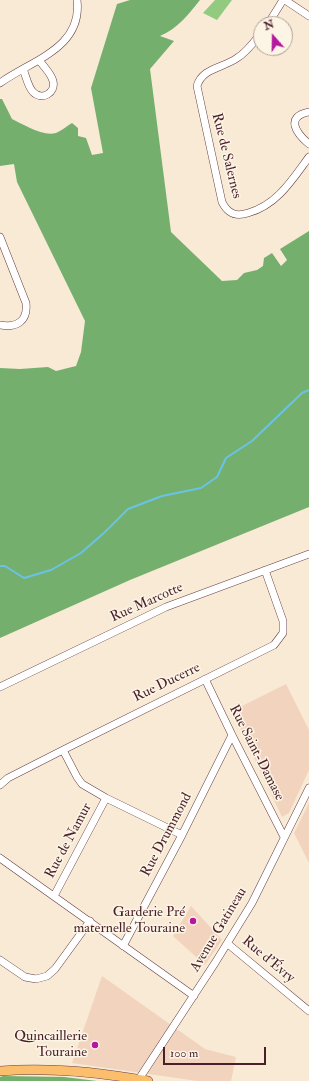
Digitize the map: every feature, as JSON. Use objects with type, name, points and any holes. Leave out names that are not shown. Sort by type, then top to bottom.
[{"type":"main road","points":[[0,1071],[33,1069],[64,1070],[148,1081]]},
{"type":"street","points":[[0,83],[39,60],[64,42],[77,21],[77,0]]},
{"type":"street","points":[[273,16],[284,0],[309,16]]},
{"type":"street","name":"Rue de Salernes","points":[[253,42],[241,56],[203,75],[197,86],[224,206],[230,213],[238,215],[250,213],[263,207],[275,199],[287,186],[309,157]]},
{"type":"street","points":[[23,69],[31,90],[38,96],[48,95],[53,88],[54,83],[39,60]]},
{"type":"street","points":[[309,112],[299,116],[295,124],[295,128],[300,136],[309,144]]},
{"type":"street","points":[[0,237],[27,308],[24,319],[19,323],[10,327],[0,326]]},
{"type":"street","name":"Rue Marcotte","points":[[0,687],[158,610],[309,554]]},
{"type":"street","name":"Rue Ducerre","points":[[0,785],[8,778],[274,645],[283,633],[283,621],[265,570]]},
{"type":"street","name":"Rue Saint-Damase","points":[[205,679],[284,837]]},
{"type":"street","name":"Rue Drummond","points":[[123,946],[182,835],[232,735]]},
{"type":"street","points":[[63,750],[80,782],[106,798],[182,835]]},
{"type":"street","name":"Avenue Gatineau","points":[[139,1079],[228,944],[252,903],[309,788]]},
{"type":"street","name":"Rue de Namur","points":[[54,896],[106,798]]},
{"type":"street","points":[[0,858],[194,996]]},
{"type":"street","points":[[0,960],[26,978],[36,979],[47,976],[55,968],[90,921]]},
{"type":"street","name":"Rue d'Évry","points":[[228,944],[309,1011]]},
{"type":"shaded area","points":[[286,684],[309,730],[309,770],[289,813],[282,817],[232,711]]},
{"type":"shaded area","points":[[309,803],[309,863],[294,833]]},
{"type":"shaded area","name":"Garderie Pré maternelle Touraine","points":[[191,906],[222,940],[205,965],[173,936]]},
{"type":"shaded area","points":[[102,976],[205,1049],[236,1057],[231,1081],[197,1081],[72,1063]]},
{"type":"green space","points":[[130,0],[200,0],[187,16],[177,25],[160,36],[174,41],[150,69],[171,232],[222,281],[237,280],[244,273],[257,270],[263,266],[264,258],[272,253],[281,266],[287,260],[280,249],[309,231],[309,507],[130,580],[0,638],[0,368],[20,369],[48,367],[56,371],[76,366],[81,352],[85,321],[17,182],[14,164],[0,166],[0,99],[2,99],[12,119],[27,127],[39,132],[51,134],[62,130],[72,123],[78,128],[78,136],[86,138],[92,155],[103,153],[91,88],[117,4]]},
{"type":"green space","points":[[215,0],[232,0],[217,20],[203,13]]},
{"type":"green space","points":[[0,1077],[64,1077],[97,1081],[0,1081]]},
{"type":"waterway","points":[[0,566],[5,566],[24,578],[51,570],[81,553],[128,509],[162,496],[201,488],[217,477],[226,458],[252,441],[302,393],[309,390]]},
{"type":"place","name":"Garderie Pré maternelle Touraine","points":[[193,921]]},
{"type":"place","name":"Quincaillerie Touraine","points":[[95,1045]]}]
